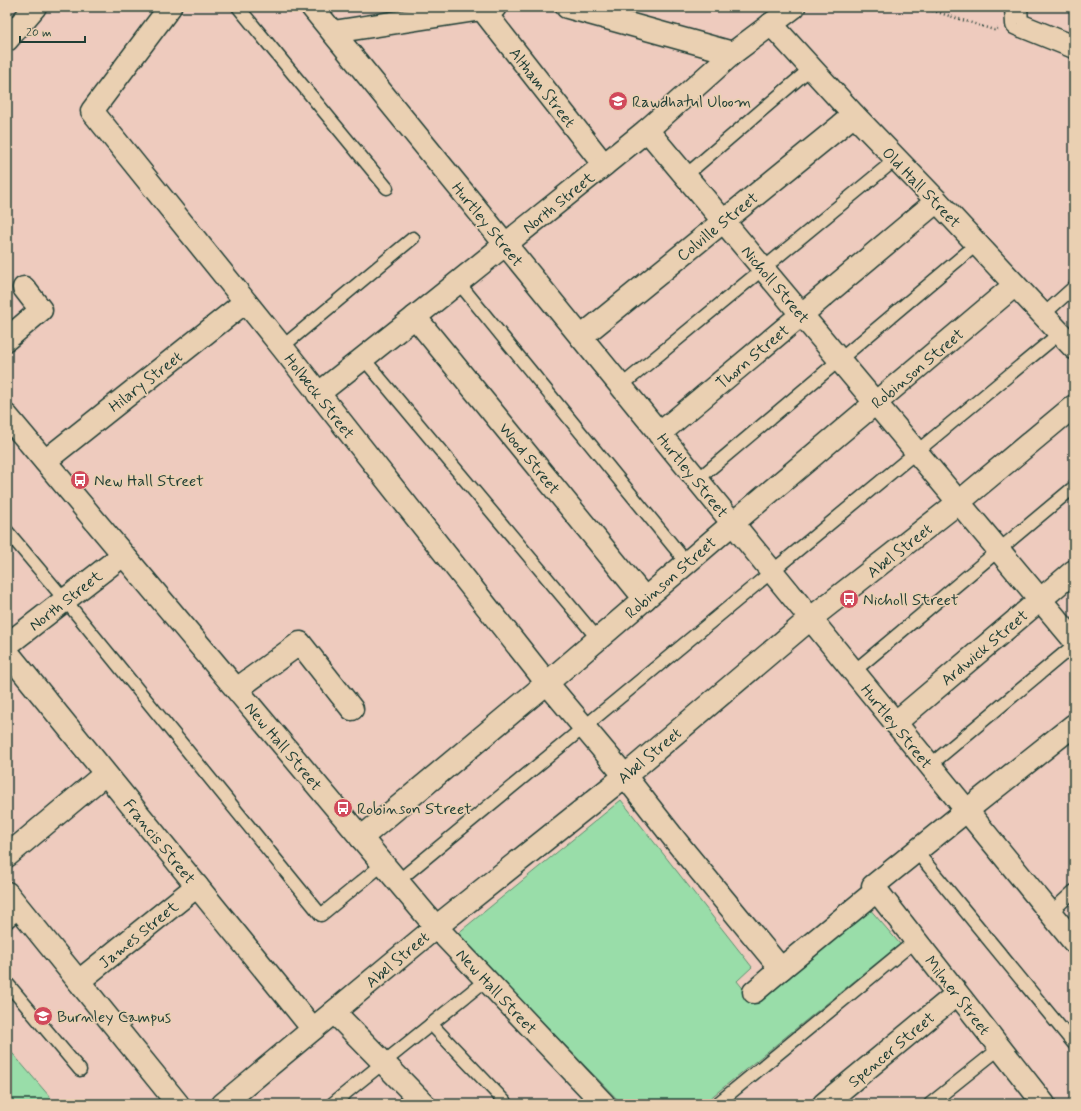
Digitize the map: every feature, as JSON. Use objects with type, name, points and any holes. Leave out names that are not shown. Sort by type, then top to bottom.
[{"type":"street","points":[[7,40],[35,7]]},
{"type":"street","name":"Holbeck Street","points":[[170,7],[92,111],[282,347],[547,682],[781,969]]},
{"type":"street","name":"Hurtley Street","points":[[312,7],[1074,942]]},
{"type":"street","points":[[567,7],[733,53]]},
{"type":"street","points":[[332,32],[489,8]]},
{"type":"street","name":"Altham Street","points":[[489,8],[604,165]]},
{"type":"street","name":"North Street","points":[[318,394],[647,130],[733,53],[784,12]]},
{"type":"street","name":"Old Hall Street","points":[[784,12],[811,68],[1067,341]]},
{"type":"street","points":[[1017,16],[1074,47]]},
{"type":"street","name":"Colville Street","points":[[581,337],[854,115]]},
{"type":"street","name":"Nicholl Street","points":[[647,130],[1074,640]]},
{"type":"street","name":"Thorn Street","points":[[659,434],[937,201]]},
{"type":"street","name":"Robinson Street","points":[[361,838],[1015,285]]},
{"type":"street","points":[[7,339],[46,316],[24,288]]},
{"type":"street","name":"Hilary Street","points":[[45,461],[245,302]]},
{"type":"street","name":"Wood Street","points":[[415,317],[645,599]]},
{"type":"street","name":"Abel Street","points":[[236,1100],[313,1029],[436,927],[625,776],[810,619],[959,502],[1074,406]]},
{"type":"street","name":"New Hall Street","points":[[7,416],[436,927],[604,1104]]},
{"type":"street","name":"North Street","points":[[7,645],[124,555]]},
{"type":"street","name":"Ardwick Street","points":[[895,723],[1074,571]]},
{"type":"street","points":[[237,689],[300,643],[352,709]]},
{"type":"street","name":"Francis Street","points":[[7,652],[313,1029]]},
{"type":"street","points":[[754,992],[916,851],[1074,725]]},
{"type":"street","points":[[7,856],[105,774]]},
{"type":"street","name":"James Street","points":[[79,981],[197,886]]},
{"type":"street","name":"Milner Street","points":[[874,889],[1000,1048],[1040,1103]]},
{"type":"street","points":[[7,892],[14,916],[79,981],[178,1104]]},
{"type":"street","name":"Spencer Street","points":[[824,1104],[957,994]]},
{"type":"street","points":[[334,1012],[424,1104]]},
{"type":"lane","points":[[238,7],[387,188]]},
{"type":"lane","points":[[685,176],[811,68]]},
{"type":"lane","points":[[621,386],[896,158]]},
{"type":"lane","points":[[282,347],[414,238]]},
{"type":"lane","points":[[697,480],[977,244]]},
{"type":"lane","points":[[458,282],[687,563]]},
{"type":"lane","points":[[1043,315],[1074,287]]},
{"type":"lane","points":[[398,881],[916,452],[1067,341]]},
{"type":"lane","points":[[363,358],[598,639]]},
{"type":"lane","points":[[853,672],[1074,487]]},
{"type":"lane","points":[[7,531],[65,600],[321,915],[383,864]]},
{"type":"lane","points":[[930,766],[1074,645]]},
{"type":"lane","points":[[916,851],[1074,1044]]},
{"type":"lane","points":[[1050,913],[1074,891]]},
{"type":"lane","points":[[717,1104],[915,941]]},
{"type":"lane","points":[[332,1104],[486,980]]},
{"type":"lane","points":[[7,983],[80,1070]]},
{"type":"lane","points":[[431,1024],[507,1104]]},
{"type":"lane","points":[[930,1104],[1000,1048]]},
{"type":"path","points":[[921,7],[994,30],[1017,16]]},
{"type":"green space","points":[[621,800],[752,967],[737,981],[753,1001],[868,907],[900,944],[703,1104],[622,1104],[457,934]]},
{"type":"green space","points":[[7,1047],[56,1104],[7,1104]]},
{"type":"place","name":"Rawdhatul Uloom","points":[[618,101]]},
{"type":"place","name":"New Hall Street","points":[[80,480]]},
{"type":"place","name":"Nicholl Street","points":[[849,599]]},
{"type":"place","name":"Robinson Street","points":[[343,808]]},
{"type":"place","name":"Burnley Campus","points":[[43,1016]]}]
